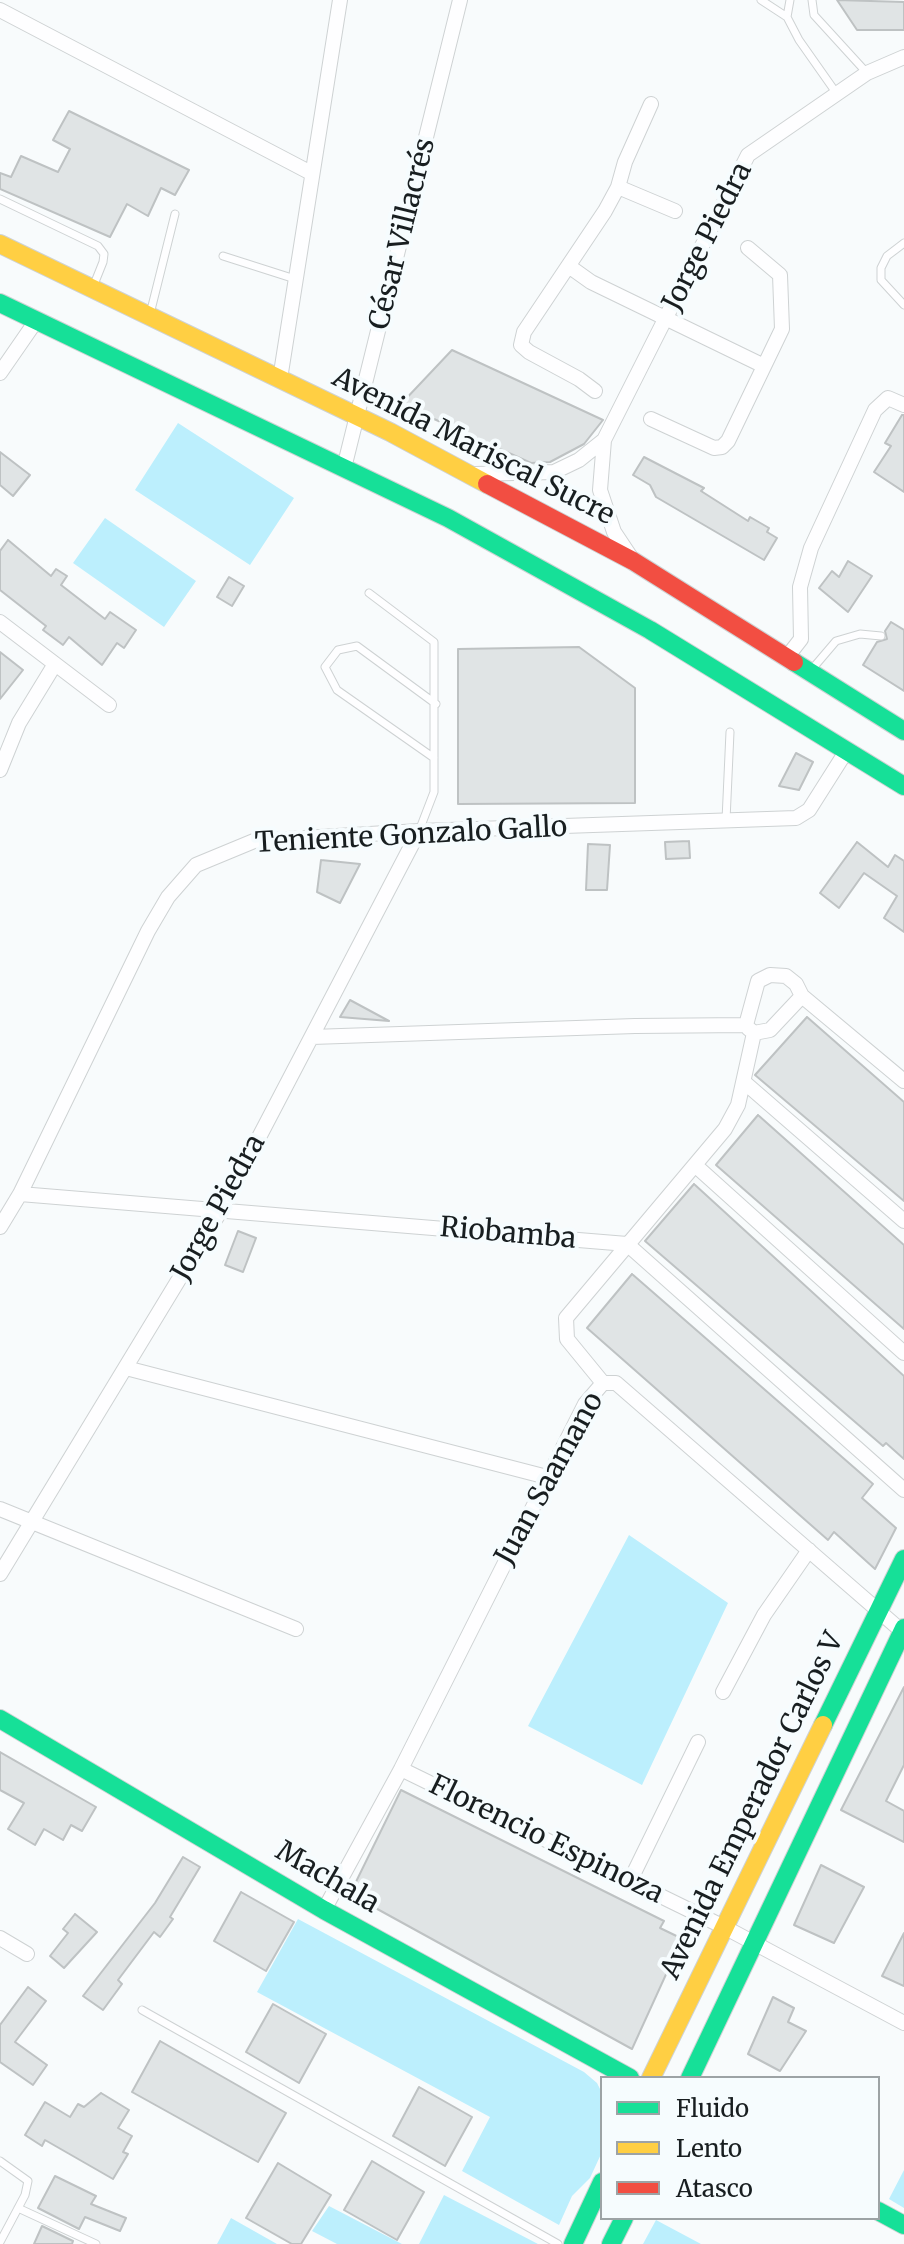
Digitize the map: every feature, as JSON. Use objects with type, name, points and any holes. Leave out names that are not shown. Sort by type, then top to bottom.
[{"type":"main road","name":"Avenida Mariscal Sucre","points":[[0,244],[357,415],[633,561],[904,731]]},
{"type":"main road","points":[[0,303],[448,518],[650,630],[904,786]]},
{"type":"main road","name":"Avenida Emperador Carlos V","points":[[652,2076],[904,1559]]},
{"type":"main road","name":"Avenida Emperador Carlos V","points":[[691,2076],[903,1631]]},
{"type":"main road","name":"Machala","points":[[0,1719],[324,1910],[626,2076]]},
{"type":"main road","points":[[708,2041],[708,2076]]},
{"type":"main road","points":[[597,2060],[609,2076]]},
{"type":"main road","points":[[573,2244],[600,2186]]},
{"type":"main road","points":[[880,2212],[904,2225]]},
{"type":"main road","points":[[611,2244],[623,2220]]},
{"type":"street","points":[[280,379],[340,0]]},
{"type":"street","name":"César Villacrés","points":[[344,468],[460,0]]},
{"type":"street","points":[[0,10],[311,173]]},
{"type":"street","name":"Jorge Piedra","points":[[633,561],[614,532],[600,490],[604,440],[748,155],[867,73],[904,57]]},
{"type":"street","points":[[595,391],[521,345],[524,332],[570,267],[618,187],[625,162],[651,104]]},
{"type":"street","points":[[618,187],[675,211]]},
{"type":"street","points":[[651,419],[714,448],[722,447],[782,329],[780,275],[748,248]]},
{"type":"street","points":[[570,267],[591,282],[764,366]]},
{"type":"street","points":[[0,373],[36,321]]},
{"type":"street","points":[[787,657],[801,639],[800,587],[811,548],[881,403],[888,398],[904,405]]},
{"type":"street","name":"Jorge Piedra","points":[[467,473],[554,472],[579,460],[604,440]]},
{"type":"street","points":[[0,622],[109,705]]},
{"type":"street","points":[[0,770],[19,723],[55,664]]},
{"type":"street","name":"Teniente Gonzalo Gallo","points":[[0,1227],[20,1194],[148,931],[168,897],[196,865],[254,841],[802,815],[847,750]]},
{"type":"street","name":"Jorge Piedra","points":[[0,1574],[221,1210],[419,831]]},
{"type":"street","name":"Juan Saamano","points":[[324,1910],[401,1769],[585,1404],[603,1383],[567,1339],[564,1325],[569,1313],[696,1166],[731,1117],[744,1082],[758,981],[770,975],[786,976],[796,984],[802,996]]},
{"type":"street","points":[[312,1037],[635,1026],[770,1030],[802,996],[904,1081]]},
{"type":"street","points":[[744,1082],[904,1221]]},
{"type":"street","points":[[696,1166],[904,1353]]},
{"type":"street","name":"Riobamba","points":[[20,1194],[627,1244]]},
{"type":"street","points":[[627,1244],[904,1490]]},
{"type":"street","points":[[126,1368],[547,1477]]},
{"type":"street","points":[[603,1383],[616,1383],[903,1631]]},
{"type":"street","points":[[0,1509],[296,1629]]},
{"type":"street","points":[[723,1692],[764,1615],[809,1550]]},
{"type":"street","points":[[630,1881],[698,1742]]},
{"type":"street","name":"Florencio Espinoza","points":[[401,1769],[726,1928],[904,2023]]},
{"type":"street","points":[[0,1938],[27,1954]]},
{"type":"lane","points":[[761,0],[787,17],[799,40],[837,94]]},
{"type":"lane","points":[[787,17],[790,0]]},
{"type":"lane","points":[[812,0],[814,15],[867,73]]},
{"type":"lane","points":[[0,199],[98,246],[104,254],[103,262],[92,289]]},
{"type":"lane","points":[[149,316],[175,214]]},
{"type":"lane","points":[[904,243],[887,256],[881,268],[881,280],[904,305]]},
{"type":"lane","points":[[223,256],[295,279]]},
{"type":"lane","points":[[369,593],[434,642],[434,792],[419,831]]},
{"type":"lane","points":[[810,671],[836,641],[860,634],[881,636]]},
{"type":"lane","points":[[434,758],[337,690],[325,667],[338,650],[357,646],[436,704]]},
{"type":"lane","points":[[726,820],[730,732]]},
{"type":"lane","points":[[142,2010],[558,2244]]},
{"type":"lane","points":[[0,2161],[28,2181],[0,2242]]},
{"type":"lane","points":[[18,2208],[96,2244]]},
{"type":"shaded area","points":[[178,423],[294,498],[250,565],[135,490]]},
{"type":"shaded area","points":[[105,518],[196,581],[164,627],[73,563]]},
{"type":"shaded area","points":[[629,1535],[728,1603],[642,1785],[528,1726]]},
{"type":"shaded area","points":[[298,1919],[584,2072],[600,2089],[600,2156],[590,2178],[572,2196],[559,2225],[462,2171],[490,2117],[257,1992]]},
{"type":"shaded area","points":[[904,2170],[904,2208],[889,2199]]},
{"type":"shaded area","points":[[444,2195],[538,2244],[419,2244]]},
{"type":"shaded area","points":[[329,2206],[402,2244],[337,2244],[312,2231]]},
{"type":"shaded area","points":[[231,2218],[277,2244],[217,2244]]},
{"type":"shaded area","points":[[656,2220],[701,2244],[643,2244]]},
{"type":"building","points":[[837,0],[904,2],[904,30],[857,30]]},
{"type":"building","points":[[69,111],[189,170],[175,195],[161,188],[148,216],[127,204],[110,237],[0,189],[0,173],[11,177],[21,156],[58,172],[70,149],[53,140]]},
{"type":"building","points":[[452,350],[603,420],[584,444],[550,462],[531,463],[401,404]]},
{"type":"building","points":[[902,415],[904,492],[874,472],[891,446],[885,443]]},
{"type":"building","points":[[0,452],[30,475],[13,496],[0,485]]},
{"type":"building","points":[[644,457],[704,488],[701,491],[748,521],[750,517],[769,528],[767,532],[777,538],[764,560],[656,497],[650,485],[633,475]]},
{"type":"building","points":[[8,540],[51,576],[56,569],[67,576],[61,585],[105,619],[110,612],[136,630],[124,648],[117,643],[102,665],[69,637],[63,645],[43,630],[46,626],[0,590],[0,551]]},
{"type":"building","points":[[848,561],[872,576],[848,612],[819,588],[832,571],[839,577]]},
{"type":"building","points":[[229,577],[244,586],[232,606],[217,597]]},
{"type":"building","points":[[891,622],[904,630],[904,691],[863,665],[877,642],[887,639],[885,631]]},
{"type":"building","points":[[579,647],[635,688],[635,803],[458,804],[458,649]]},
{"type":"building","points":[[0,652],[23,670],[0,699]]},
{"type":"building","points":[[796,753],[813,762],[799,790],[779,786]]},
{"type":"building","points":[[689,841],[690,858],[666,859],[665,842]]},
{"type":"building","points":[[857,842],[888,867],[895,855],[904,861],[904,932],[884,918],[897,896],[864,873],[839,908],[820,893]]},
{"type":"building","points":[[588,844],[610,845],[607,890],[586,890]]},
{"type":"building","points":[[321,860],[360,864],[340,903],[317,892]]},
{"type":"building","points":[[350,1000],[389,1021],[340,1017]]},
{"type":"building","points":[[807,1017],[904,1102],[904,1201],[755,1075]]},
{"type":"building","points":[[758,1115],[904,1245],[904,1329],[716,1165]]},
{"type":"building","points":[[694,1184],[904,1376],[904,1459],[886,1443],[883,1446],[645,1241]]},
{"type":"building","points":[[238,1231],[256,1238],[243,1272],[225,1265]]},
{"type":"building","points":[[632,1274],[873,1484],[862,1498],[896,1528],[875,1569],[834,1532],[828,1540],[587,1328]]},
{"type":"building","points":[[904,1687],[904,1765],[886,1801],[904,1811],[904,1842],[841,1810]]},
{"type":"building","points":[[0,1752],[96,1807],[82,1831],[71,1825],[63,1840],[44,1829],[35,1845],[8,1829],[24,1803],[0,1790]]},
{"type":"building","points":[[401,1790],[664,1921],[660,1928],[693,1944],[677,1974],[668,1970],[632,2049],[350,1894]]},
{"type":"building","points":[[183,1857],[200,1867],[170,1917],[173,1919],[160,1937],[154,1932],[118,1980],[122,1984],[103,2010],[83,1996],[155,1903]]},
{"type":"building","points":[[821,1865],[864,1887],[834,1943],[794,1925]]},
{"type":"building","points":[[241,1892],[294,1922],[266,1971],[214,1941]]},
{"type":"building","points":[[75,1914],[97,1932],[64,1968],[50,1956],[68,1933],[63,1929]]},
{"type":"building","points":[[904,1933],[904,1986],[882,1976]]},
{"type":"building","points":[[28,1987],[46,2001],[15,2042],[47,2065],[33,2085],[0,2062],[0,2025]]},
{"type":"building","points":[[773,1997],[794,2008],[788,2022],[806,2031],[780,2071],[748,2054]]},
{"type":"building","points":[[273,2004],[326,2034],[299,2083],[246,2052]]},
{"type":"building","points":[[160,2041],[286,2113],[258,2162],[132,2092]]},
{"type":"building","points":[[419,2087],[472,2117],[445,2166],[393,2136]]},
{"type":"building","points":[[101,2093],[129,2110],[118,2128],[132,2136],[123,2152],[128,2154],[113,2179],[45,2140],[42,2146],[25,2135],[45,2102],[70,2117],[78,2104],[84,2107]]},
{"type":"building","points":[[372,2161],[424,2192],[397,2240],[344,2210]]},
{"type":"building","points":[[278,2163],[331,2195],[301,2244],[292,2244],[246,2218]]},
{"type":"building","points":[[55,2176],[96,2196],[91,2204],[126,2218],[120,2231],[85,2217],[79,2229],[38,2208]]},
{"type":"building","points":[[42,2226],[73,2241],[72,2244],[34,2244]]},
{"type":"traffic: fast","points":[[0,303],[448,518],[650,630],[904,786]]},
{"type":"traffic: fast","points":[[794,662],[904,731]]},
{"type":"traffic: fast","points":[[823,1725],[904,1559]]},
{"type":"traffic: fast","points":[[691,2076],[904,1628]]},
{"type":"traffic: fast","points":[[0,1719],[324,1910],[626,2076]]},
{"type":"traffic: fast","points":[[573,2244],[600,2186]]},
{"type":"traffic: fast","points":[[880,2212],[904,2225]]},
{"type":"traffic: fast","points":[[611,2244],[623,2220]]},
{"type":"traffic: slow","points":[[0,244],[390,432],[487,484]]},
{"type":"traffic: slow","points":[[652,2076],[823,1725]]},
{"type":"traffic: jam","points":[[487,484],[633,561],[794,662]]}]
